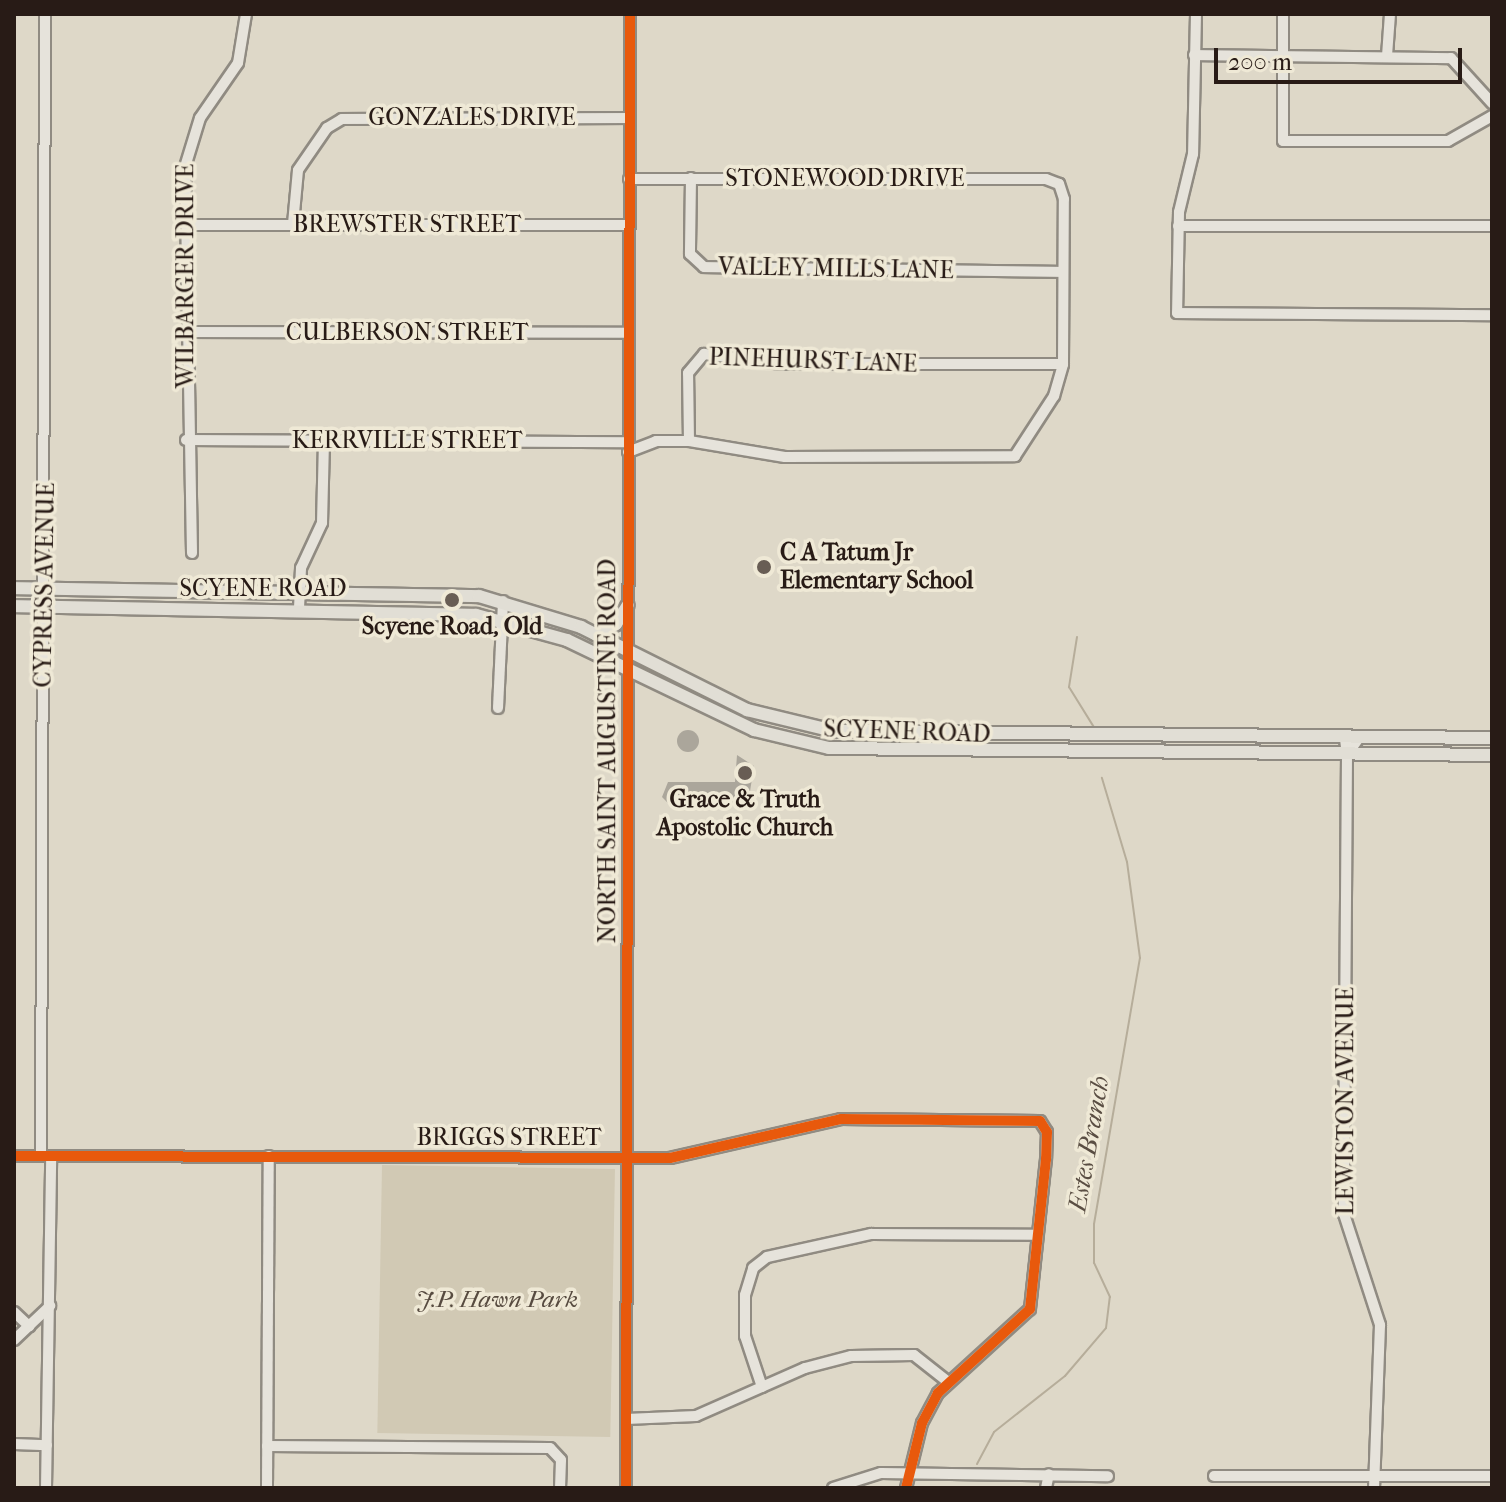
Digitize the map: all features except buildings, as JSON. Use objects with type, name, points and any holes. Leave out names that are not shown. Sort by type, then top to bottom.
[{"type":"main road","name":"SCYENE ROAD","points":[[14,588],[433,591],[503,601],[595,634],[747,710],[834,731],[1352,739],[1492,738]]},
{"type":"main road","points":[[595,634],[616,624],[628,605]]},
{"type":"main road","name":"SCYENE ROAD","points":[[14,606],[447,611],[499,619],[567,640],[725,719],[829,748],[1492,755]]},
{"type":"street","name":"CYPRESS AVENUE","points":[[45,14],[46,588],[43,607],[46,1156],[50,1306],[46,1488]]},
{"type":"street","name":"WILBARGER DRIVE","points":[[192,553],[186,440],[187,151],[200,118],[238,63],[246,14]]},
{"type":"street","name":"NORTH SAINT AUGUSTINE ROAD","points":[[626,1488],[630,14]]},
{"type":"street","points":[[1196,14],[1193,154],[1178,226],[1177,313],[1492,315]]},
{"type":"street","points":[[1283,14],[1283,141],[1448,141],[1492,116]]},
{"type":"street","points":[[1387,56],[1390,14]]},
{"type":"street","points":[[1194,55],[1451,58],[1492,103]]},
{"type":"street","name":"GONZALES DRIVE","points":[[293,224],[298,170],[327,128],[342,119],[629,118]]},
{"type":"street","name":"VALLEY MILLS LANE","points":[[691,178],[690,254],[704,267],[1063,272]]},
{"type":"street","name":"STONEWOOD DRIVE","points":[[629,179],[1059,184],[1063,272]]},
{"type":"street","name":"BREWSTER STREET","points":[[186,225],[629,225]]},
{"type":"street","points":[[1178,226],[1492,226]]},
{"type":"street","points":[[1063,272],[1063,364]]},
{"type":"street","name":"CULBERSON STREET","points":[[186,332],[628,333]]},
{"type":"street","name":"PINEHURST LANE","points":[[689,441],[688,373],[704,354],[781,364],[1063,364]]},
{"type":"street","name":"KERRVILLE STREET","points":[[186,440],[628,447],[656,441],[689,441],[785,457],[1015,456],[1054,396],[1063,364]]},
{"type":"street","points":[[299,608],[301,568],[322,523],[324,440]]},
{"type":"street","points":[[498,708],[499,619],[503,601]]},
{"type":"street","points":[[1347,755],[1352,739]]},
{"type":"street","name":"LEWISTON AVENUE","points":[[1347,755],[1344,1214],[1380,1325],[1374,1482]]},
{"type":"street","name":"BRIGGS STREET","points":[[14,1156],[684,1157],[858,1117],[1033,1119],[1044,1125],[1035,1235]]},
{"type":"street","points":[[267,1488],[269,1156]]},
{"type":"street","points":[[762,1387],[745,1336],[745,1295],[753,1268],[767,1257],[871,1234],[1035,1235],[1036,1280],[1025,1317],[947,1381],[928,1410],[906,1488]]},
{"type":"street","points":[[14,1340],[50,1306]]},
{"type":"street","points":[[14,1312],[29,1326]]},
{"type":"street","points":[[626,1419],[696,1416],[828,1361],[890,1352],[914,1355],[947,1381]]},
{"type":"street","points":[[14,1444],[47,1445]]},
{"type":"street","points":[[267,1446],[550,1448],[561,1460],[560,1488]]},
{"type":"street","points":[[833,1488],[881,1473],[1108,1476]]},
{"type":"street","points":[[1046,1488],[1049,1474]]},
{"type":"street","points":[[1214,1476],[1374,1482],[1492,1476]]},
{"type":"green space","name":"J.P. Hawn Park","points":[[382,1165],[615,1169],[610,1437],[377,1433]]},
{"type":"waterway","name":"Estes Branch","points":[[1077,637],[1069,687],[1095,729]]},
{"type":"waterway","name":"Estes Branch","points":[[977,1464],[994,1432],[1065,1376],[1106,1328],[1110,1297],[1094,1263],[1094,1224],[1140,958],[1127,862],[1102,778]]},
{"type":"cycle path","points":[[626,1488],[630,14]]},
{"type":"cycle path","points":[[14,1156],[670,1158],[841,1119],[1040,1121],[1047,1132],[1046,1159],[1030,1309],[938,1393],[922,1423],[906,1488]]},
{"type":"place","name":"C A Tatum Jr Elementary School","points":[[764,567]]},
{"type":"place","name":"Scyene Road, Old","points":[[452,600]]},
{"type":"place","name":"Grace & Truth Apostolic Church","points":[[745,773]]}]
